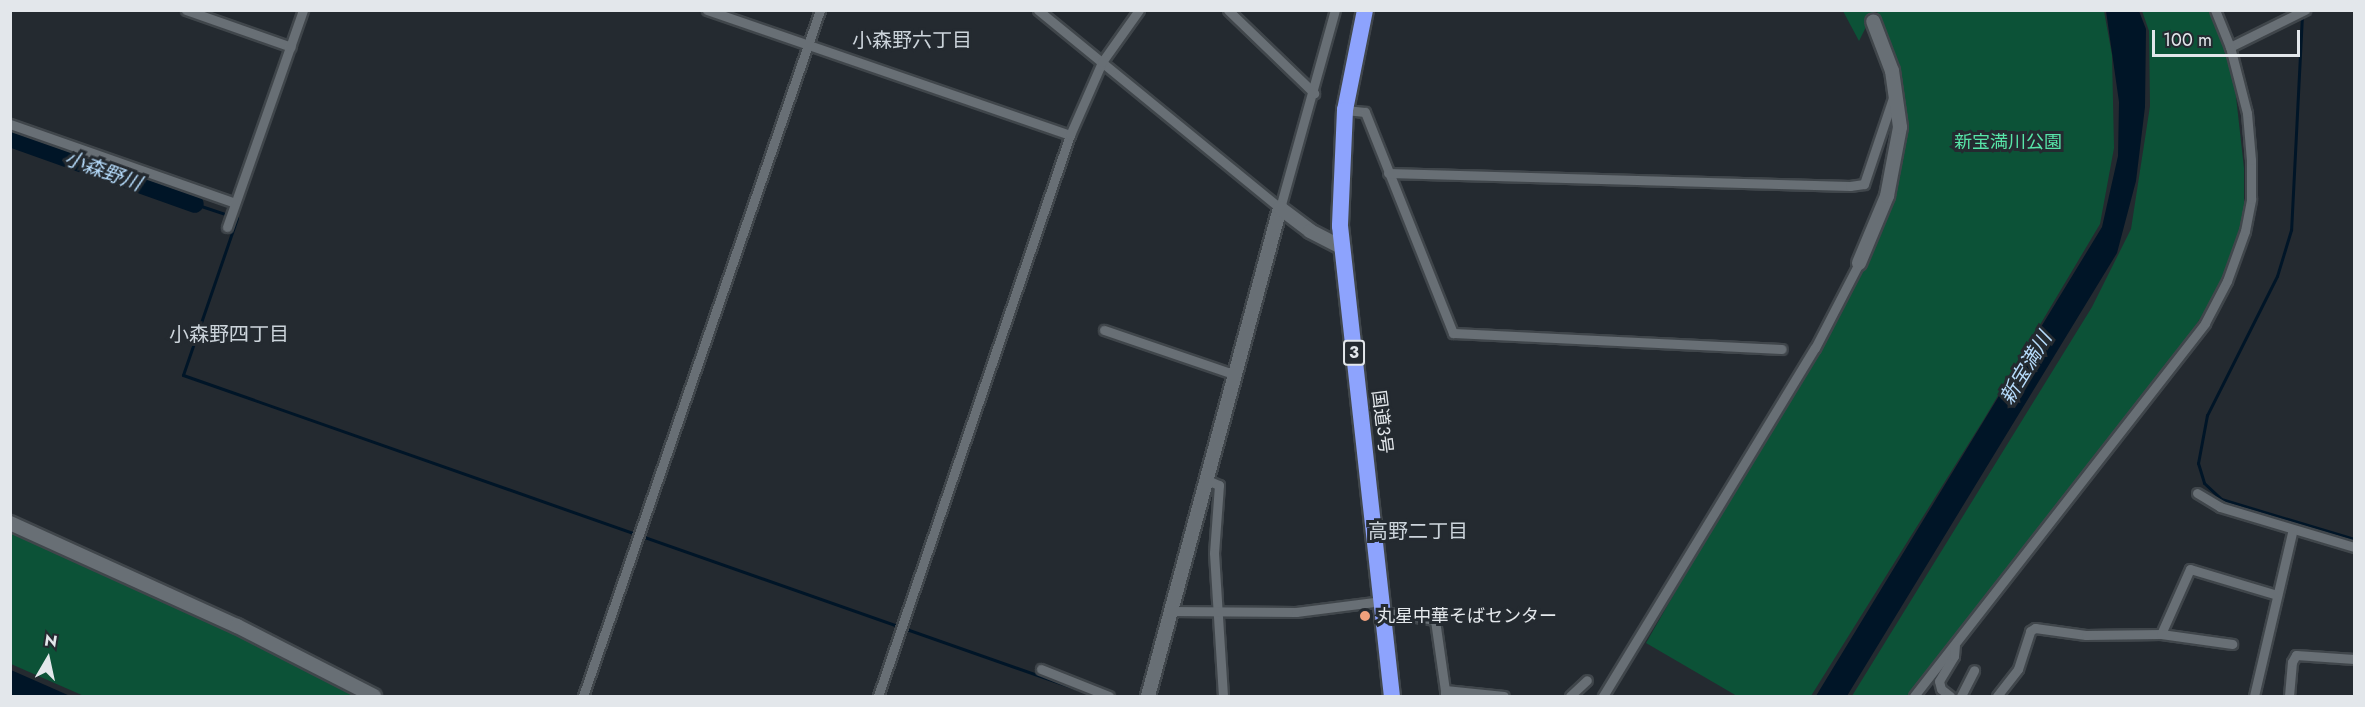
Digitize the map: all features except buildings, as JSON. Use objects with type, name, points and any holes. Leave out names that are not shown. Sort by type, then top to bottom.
[{"type":"highway","name":"国道3号","points":[[1365,10],[1345,110],[1339,189],[1341,247],[1392,696]]},
{"type":"street","points":[[186,10],[291,47]]},
{"type":"street","points":[[227,227],[303,10]]},
{"type":"street","points":[[707,10],[1070,135]]},
{"type":"street","points":[[583,696],[820,10]]},
{"type":"street","points":[[1038,10],[1280,208],[1310,231],[1341,247]]},
{"type":"street","points":[[878,696],[1070,135],[1102,62],[1139,10]]},
{"type":"street","points":[[1228,10],[1314,93]]},
{"type":"street","points":[[1148,696],[1335,10]]},
{"type":"street","points":[[1914,696],[2205,323],[2227,281],[2243,239],[2251,199],[2247,113],[2230,47],[2215,10]]},
{"type":"street","points":[[2230,47],[2306,10]]},
{"type":"street","points":[[1603,696],[1815,348],[1858,263],[1887,196],[1900,127],[1896,90],[1870,16]]},
{"type":"street","points":[[1388,173],[1817,187],[1864,184],[1896,90]]},
{"type":"street","points":[[1345,110],[1365,112],[1453,333],[1782,349]]},
{"type":"street","points":[[10,124],[235,203]]},
{"type":"street","points":[[1104,330],[1236,375]]},
{"type":"street","points":[[1207,480],[1219,485],[1214,553],[1224,696]]},
{"type":"street","points":[[2197,493],[2220,507],[2355,547]]},
{"type":"street","points":[[10,523],[237,626],[374,696]]},
{"type":"street","points":[[2254,696],[2293,529]]},
{"type":"street","points":[[2161,634],[2190,569],[2277,595]]},
{"type":"street","points":[[1171,611],[1296,612],[1382,606],[1435,620],[1445,693],[1504,696]]},
{"type":"street","points":[[1997,696],[2018,669],[2030,631],[2035,628],[2086,635],[2161,634],[2232,644]]},
{"type":"street","points":[[1950,696],[1941,689],[1939,681],[1954,656],[1955,642]]},
{"type":"street","points":[[2289,696],[2292,662],[2296,655],[2355,659]]},
{"type":"street","points":[[1041,669],[1109,696]]},
{"type":"street","points":[[1961,696],[1974,670]]},
{"type":"street","points":[[1570,696],[1587,680]]},
{"type":"green space","points":[[1843,11],[1874,11],[1859,41]]},
{"type":"green space","name":"新宝満川公園","points":[[1877,11],[2104,11],[2112,55],[2114,148],[2100,224],[1984,419],[1811,696],[1737,696],[1646,643],[1862,265],[1905,117]]},
{"type":"green space","points":[[2142,11],[2210,11],[2233,70],[2244,168],[2244,212],[2232,259],[2209,305],[2186,340],[1909,696],[1852,696],[2092,307],[2131,229],[2150,106],[2149,31]]},
{"type":"green space","points":[[10,529],[188,607],[363,696],[84,696],[11,664]]},
{"type":"water","name":"新宝満川","points":[[2106,11],[2139,11],[2146,29],[2145,107],[2136,181],[2117,253],[1847,696],[1816,696],[2102,227],[2118,156],[2119,102]]},
{"type":"water","points":[[11,670],[52,688],[70,696],[11,696]]},
{"type":"waterway","points":[[2302,15],[2291,230],[2277,276],[2207,415],[2198,463],[2204,483],[2221,499],[2354,539]]},
{"type":"waterway","name":"小森野川","points":[[10,138],[195,204]]},
{"type":"waterway","points":[[195,204],[237,218],[183,375],[1097,696]]},
{"type":"place","name":"丸星中華そばセンター","points":[[1365,616]]},
{"type":"district","name":"小森野六丁目","points":[[912,40]]},
{"type":"district","name":"小森野四丁目","points":[[229,334]]},
{"type":"district","name":"高野二丁目","points":[[1418,531]]}]
